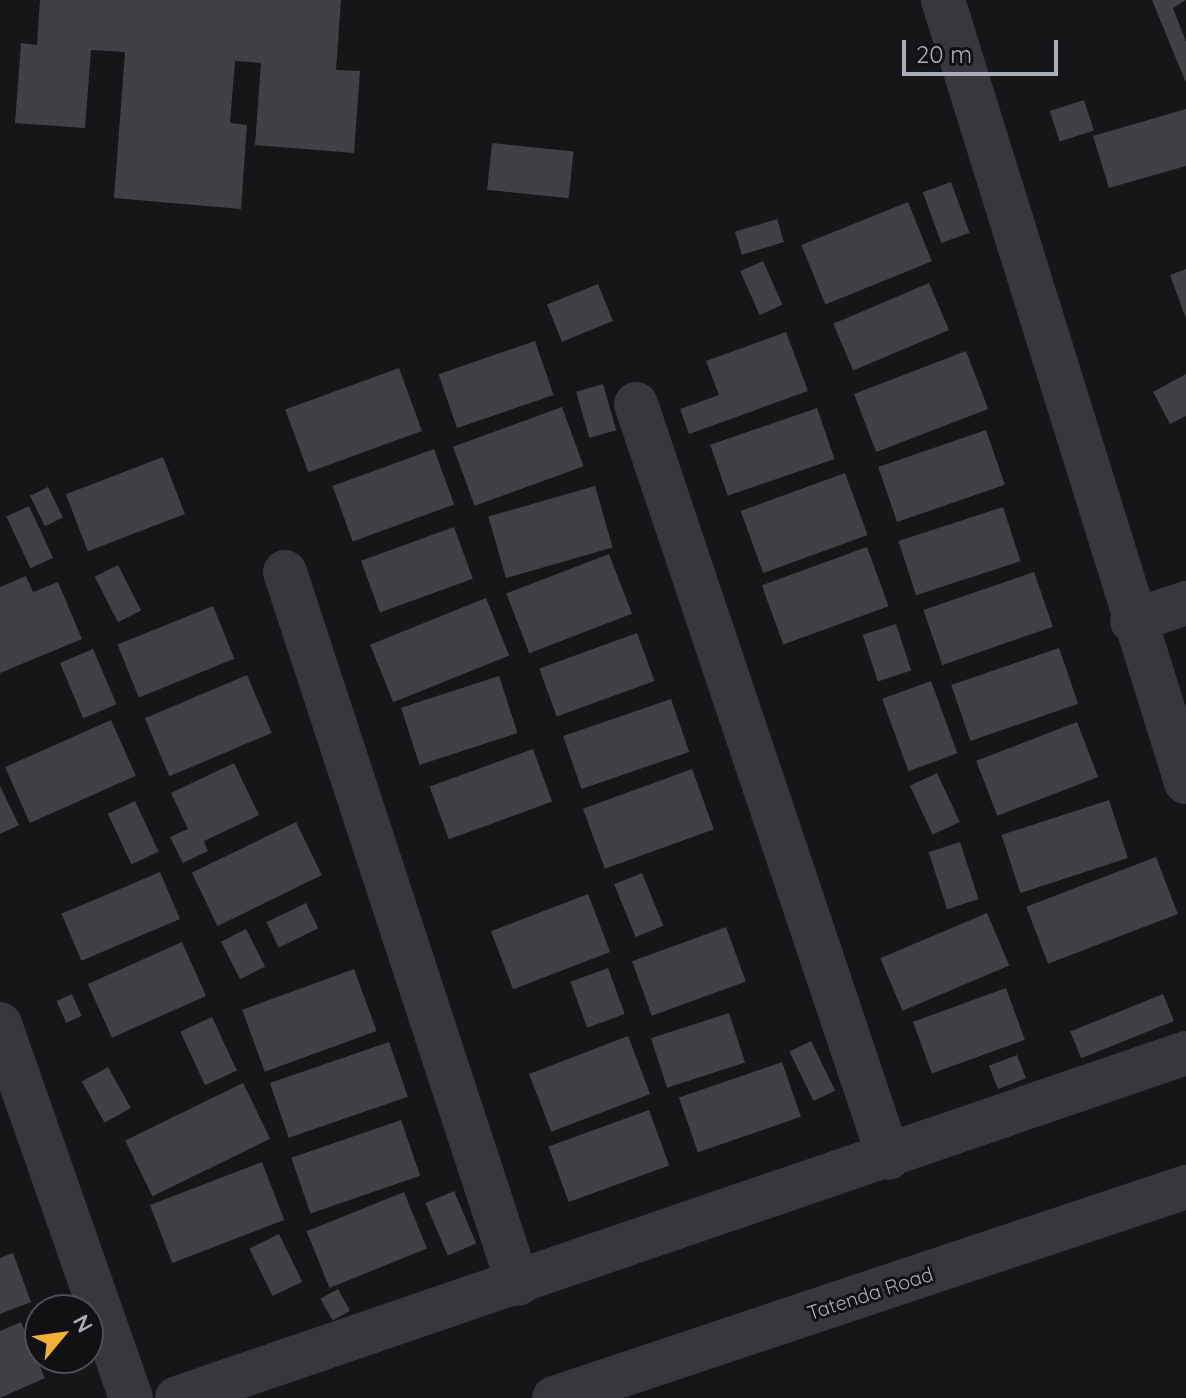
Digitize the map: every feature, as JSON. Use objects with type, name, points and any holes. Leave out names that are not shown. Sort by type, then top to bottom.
[{"type":"street","points":[[943,0],[1132,621],[1186,782]]},
{"type":"street","points":[[636,404],[889,1158]]},
{"type":"street","points":[[285,572],[518,1284]]},
{"type":"street","points":[[1132,621],[1186,603]]},
{"type":"street","points":[[0,1024],[131,1398]]},
{"type":"street","points":[[177,1398],[889,1158],[1186,1053]]},
{"type":"street","name":"Tatenda Road","points":[[554,1398],[1186,1187]]},
{"type":"building","points":[[40,0],[341,0],[336,70],[360,71],[354,153],[255,145],[261,63],[235,61],[230,123],[247,125],[241,209],[114,198],[125,52],[91,50],[85,128],[15,123],[21,43],[37,45]]},
{"type":"building","points":[[1152,0],[1186,0],[1173,8],[1186,42],[1186,83]]},
{"type":"building","points":[[1084,100],[1094,130],[1060,142],[1050,111]]},
{"type":"building","points":[[1186,109],[1186,166],[1109,188],[1093,136]]},
{"type":"building","points":[[492,143],[574,152],[569,198],[487,190]]},
{"type":"building","points":[[951,182],[969,233],[941,243],[923,192]]},
{"type":"building","points":[[908,202],[932,261],[825,304],[801,245]]},
{"type":"building","points":[[777,219],[784,242],[742,255],[735,232]]},
{"type":"building","points":[[763,261],[783,305],[760,315],[740,271]]},
{"type":"building","points":[[1186,269],[1186,319],[1170,275]]},
{"type":"building","points":[[929,283],[949,330],[853,371],[833,324]]},
{"type":"building","points":[[598,284],[613,321],[562,342],[547,305]]},
{"type":"building","points":[[786,332],[808,391],[689,434],[680,409],[719,395],[706,361]]},
{"type":"building","points":[[535,341],[554,395],[457,428],[439,374]]},
{"type":"building","points":[[966,351],[988,409],[876,452],[854,394]]},
{"type":"building","points":[[399,368],[422,431],[308,472],[285,409]]},
{"type":"building","points":[[1186,374],[1186,416],[1170,424],[1153,392]]},
{"type":"building","points":[[603,384],[616,430],[589,438],[576,392]]},
{"type":"building","points":[[562,407],[584,466],[475,506],[453,447]]},
{"type":"building","points":[[817,408],[835,459],[728,496],[710,445]]},
{"type":"building","points":[[986,430],[1005,485],[897,522],[878,467]]},
{"type":"building","points":[[434,449],[454,504],[353,541],[333,486]]},
{"type":"building","points":[[163,457],[185,514],[88,551],[66,494]]},
{"type":"building","points":[[845,473],[868,535],[763,573],[741,511]]},
{"type":"building","points":[[595,486],[613,548],[506,578],[488,517]]},
{"type":"building","points":[[48,487],[63,518],[45,526],[30,496]]},
{"type":"building","points":[[29,506],[53,558],[30,568],[6,517]]},
{"type":"building","points":[[1003,507],[1021,561],[916,595],[898,541]]},
{"type":"building","points":[[454,527],[473,579],[380,613],[361,561]]},
{"type":"building","points":[[867,547],[889,606],[783,645],[762,585]]},
{"type":"building","points":[[609,554],[632,614],[529,653],[506,593]]},
{"type":"building","points":[[118,565],[141,610],[118,622],[95,577]]},
{"type":"building","points":[[1034,572],[1053,627],[942,665],[923,610]]},
{"type":"building","points":[[26,576],[33,592],[58,582],[82,639],[0,673],[0,587]]},
{"type":"building","points":[[486,598],[509,655],[393,702],[370,645]]},
{"type":"building","points":[[213,606],[234,659],[139,697],[118,645]]},
{"type":"building","points":[[896,624],[911,671],[878,681],[863,635]]},
{"type":"building","points":[[637,633],[654,681],[557,716],[539,669]]},
{"type":"building","points":[[1059,648],[1078,704],[970,741],[951,685]]},
{"type":"building","points":[[93,649],[116,704],[83,718],[60,663]]},
{"type":"building","points":[[247,675],[272,733],[169,776],[145,718]]},
{"type":"building","points":[[499,676],[518,733],[420,765],[401,708]]},
{"type":"building","points":[[931,681],[957,753],[908,771],[882,699]]},
{"type":"building","points":[[671,699],[689,752],[581,789],[563,736]]},
{"type":"building","points":[[111,720],[136,776],[30,823],[5,767]]},
{"type":"building","points":[[1077,722],[1098,777],[997,816],[976,761]]},
{"type":"building","points":[[533,749],[552,802],[449,839],[430,787]]},
{"type":"building","points":[[234,763],[259,815],[204,841],[208,851],[183,863],[170,837],[188,829],[171,793]]},
{"type":"building","points":[[692,769],[714,829],[605,869],[583,809]]},
{"type":"building","points":[[937,773],[960,822],[933,835],[910,786]]},
{"type":"building","points":[[0,786],[19,825],[0,834]]},
{"type":"building","points":[[1109,800],[1128,858],[1020,893],[1002,835]]},
{"type":"building","points":[[135,801],[159,852],[131,864],[108,814]]},
{"type":"building","points":[[296,822],[322,875],[218,926],[192,873]]},
{"type":"building","points":[[960,842],[979,899],[947,909],[929,852]]},
{"type":"building","points":[[1156,857],[1178,914],[1048,964],[1026,907]]},
{"type":"building","points":[[160,872],[180,919],[81,961],[62,914]]},
{"type":"building","points":[[642,873],[663,926],[636,937],[614,884]]},
{"type":"building","points":[[588,894],[610,952],[513,989],[491,931]]},
{"type":"building","points":[[306,903],[318,928],[279,947],[266,922]]},
{"type":"building","points":[[987,913],[1009,965],[902,1011],[880,958]]},
{"type":"building","points":[[726,927],[746,982],[652,1016],[632,961]]},
{"type":"building","points":[[246,929],[265,966],[240,979],[221,942]]},
{"type":"building","points":[[182,942],[206,996],[112,1038],[88,984]]},
{"type":"building","points":[[608,968],[625,1014],[587,1028],[570,982]]},
{"type":"building","points":[[354,969],[377,1031],[265,1072],[242,1010]]},
{"type":"building","points":[[1006,988],[1025,1040],[932,1074],[913,1022]]},
{"type":"building","points":[[72,994],[82,1016],[66,1023],[56,1001]]},
{"type":"building","points":[[1163,994],[1174,1021],[1081,1058],[1070,1031]]},
{"type":"building","points":[[729,1013],[745,1062],[667,1088],[651,1038]]},
{"type":"building","points":[[212,1017],[237,1070],[205,1085],[180,1032]]},
{"type":"building","points":[[628,1036],[650,1094],[551,1132],[529,1074]]},
{"type":"building","points":[[811,1041],[835,1090],[814,1101],[789,1052]]},
{"type":"building","points":[[389,1042],[408,1097],[289,1138],[270,1083]]},
{"type":"building","points":[[1017,1055],[1026,1078],[998,1089],[989,1066]]},
{"type":"building","points":[[782,1062],[801,1117],[698,1152],[679,1097]]},
{"type":"building","points":[[108,1067],[131,1108],[105,1123],[82,1082]]},
{"type":"building","points":[[243,1083],[270,1139],[152,1196],[125,1140]]},
{"type":"building","points":[[649,1110],[669,1165],[569,1202],[548,1147]]},
{"type":"building","points":[[401,1120],[420,1176],[311,1214],[291,1158]]},
{"type":"building","points":[[262,1162],[284,1220],[172,1263],[150,1205]]},
{"type":"building","points":[[454,1191],[476,1243],[448,1256],[425,1203]]},
{"type":"building","points":[[404,1192],[427,1249],[329,1288],[307,1231]]},
{"type":"building","points":[[279,1234],[302,1282],[273,1296],[249,1248]]},
{"type":"building","points":[[13,1253],[28,1294],[24,1294],[24,1305],[0,1314],[0,1258]]},
{"type":"building","points":[[338,1289],[350,1311],[333,1321],[321,1299]]},
{"type":"building","points":[[21,1322],[24,1329],[24,1374],[43,1374],[45,1378],[0,1398],[0,1331]]}]
